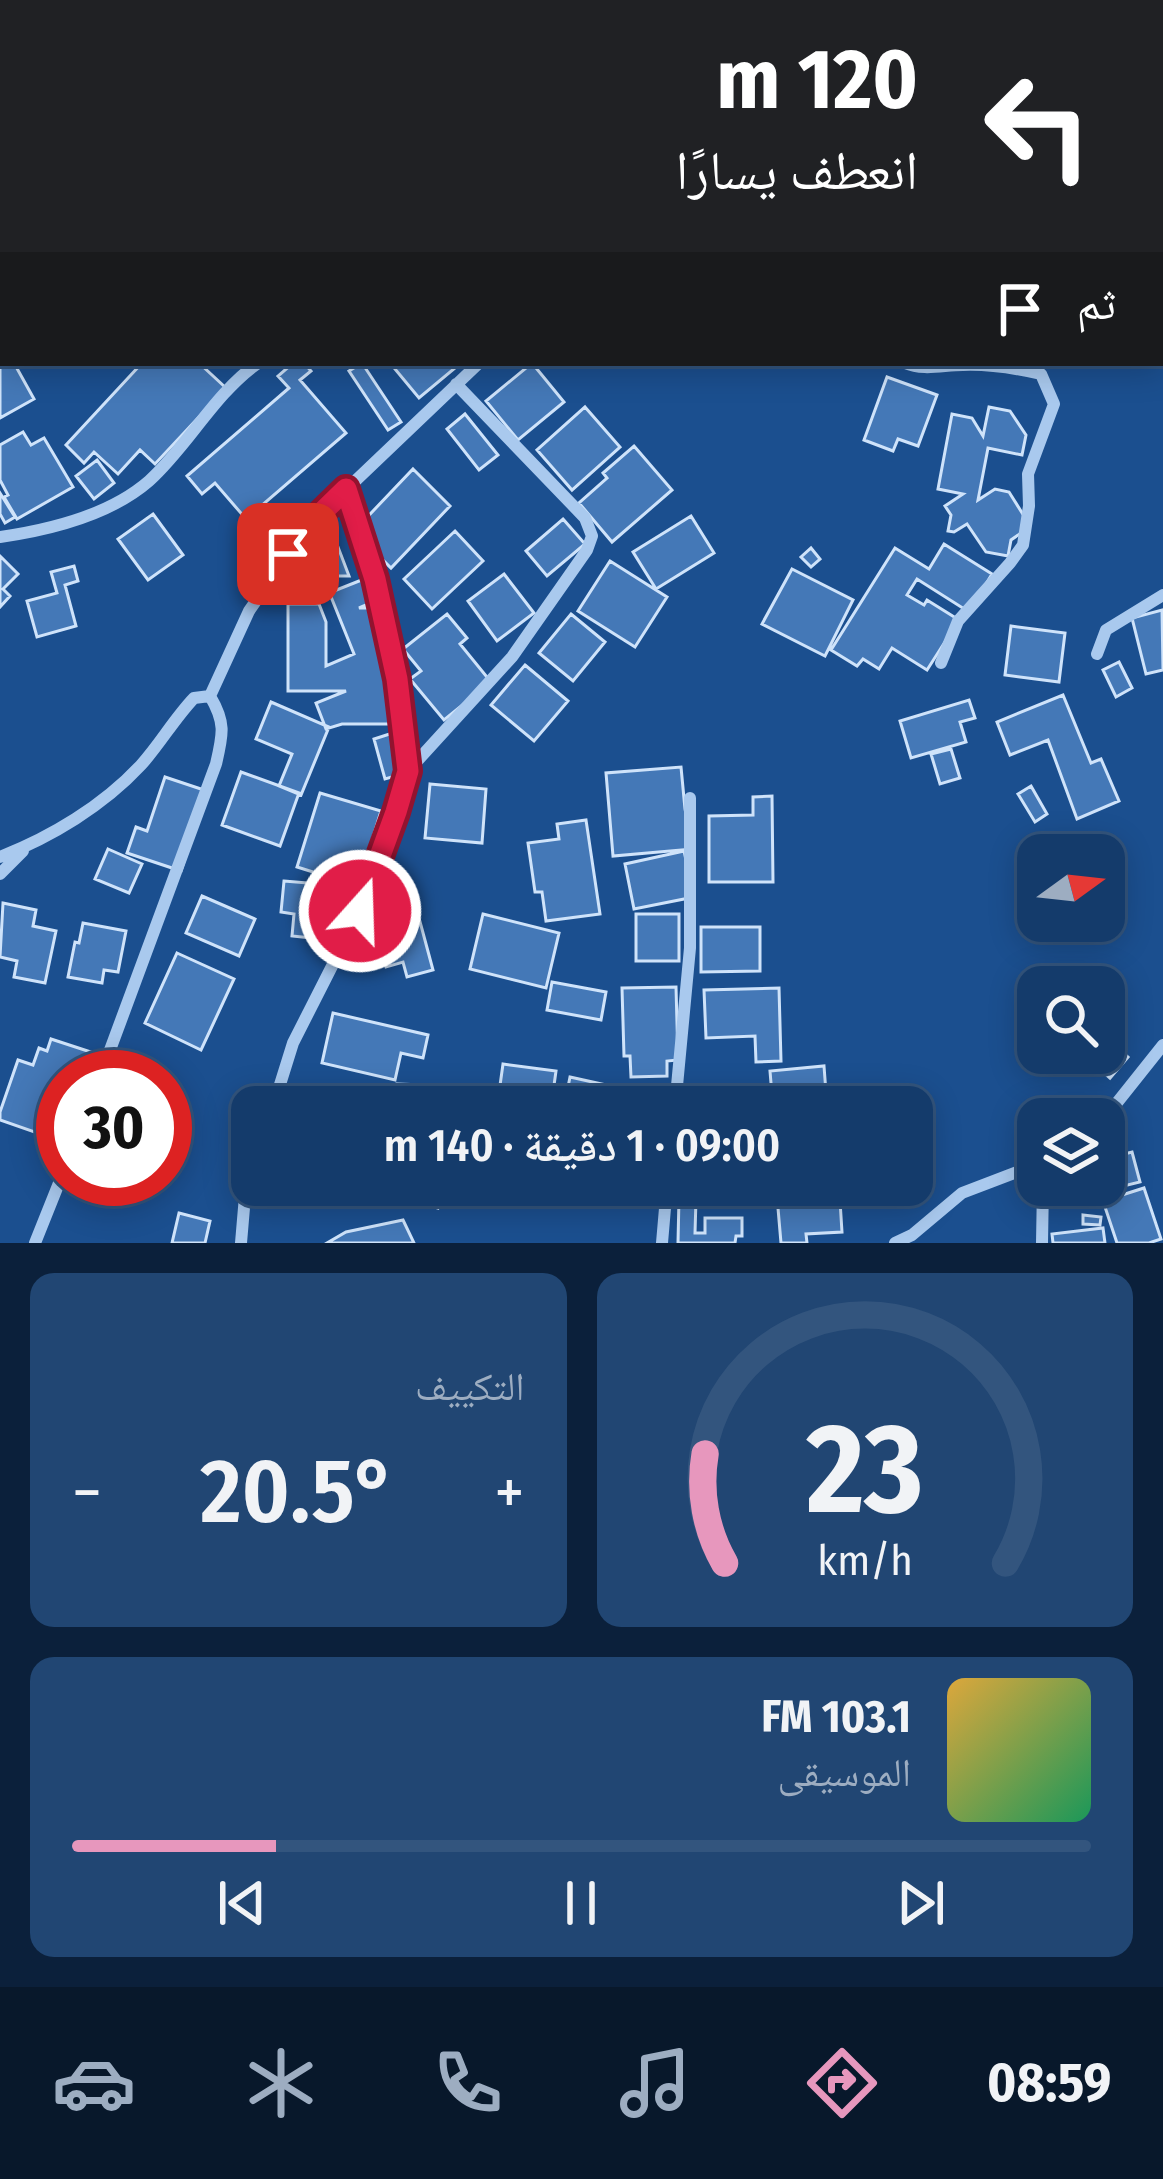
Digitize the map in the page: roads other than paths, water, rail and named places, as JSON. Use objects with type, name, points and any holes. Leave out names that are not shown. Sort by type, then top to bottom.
[{"type":"street","points":[[0,537],[118,503],[150,480],[255,366]]},
{"type":"street","points":[[210,696],[249,611],[308,526],[476,366]]},
{"type":"street","points":[[941,663],[958,621],[1023,545],[1028,474],[1054,404],[1041,374],[1009,366]]},
{"type":"street","points":[[408,771],[512,657],[592,536],[585,518],[456,384]]},
{"type":"street","points":[[280,1086],[293,1043],[360,911],[408,771],[397,679],[375,579],[346,489]]},
{"type":"street","points":[[1097,654],[1106,630],[1163,595]]},
{"type":"street","points":[[0,857],[52,833],[101,800],[142,764],[194,698],[210,696]]},
{"type":"street","points":[[110,1050],[216,764],[222,716],[210,696]]},
{"type":"street","points":[[677,1086],[690,948],[690,798]]},
{"type":"street","points":[[0,874],[33,842]]},
{"type":"street","points":[[1121,1098],[1163,1046]]},
{"type":"street","points":[[895,1243],[962,1192],[1017,1172]]},
{"type":"street","points":[[35,1243],[50,1206]]},
{"type":"street","points":[[241,1243],[244,1206]]},
{"type":"street","points":[[662,1243],[665,1206]]},
{"type":"street","points":[[1042,1243],[1043,1206]]}]
